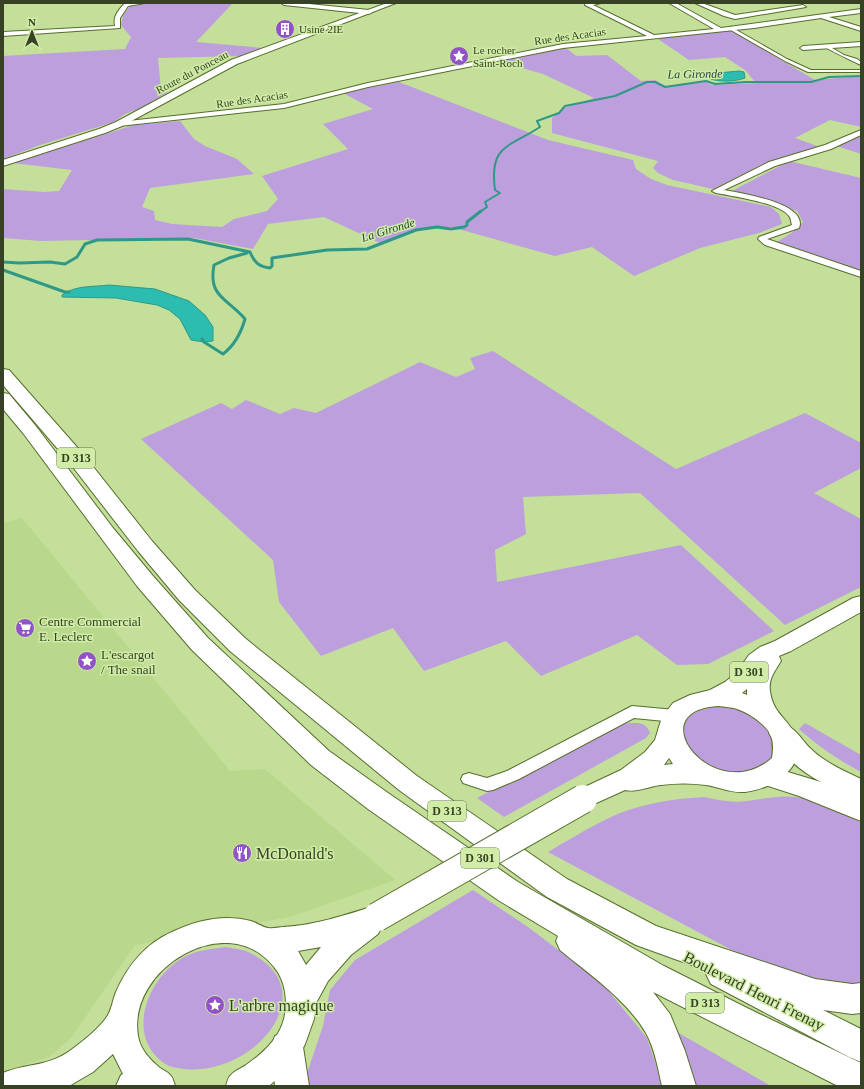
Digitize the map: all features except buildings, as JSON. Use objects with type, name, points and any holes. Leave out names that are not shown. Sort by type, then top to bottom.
[{"type":"highway","name":"D 313","points":[[3,374],[76,458],[145,546],[187,595],[238,645],[408,783],[557,888],[647,936]]},
{"type":"highway","name":"D 313","points":[[3,398],[29,429],[140,575],[200,644],[320,758],[378,801],[491,880],[616,956],[727,1015],[861,1080]]},
{"type":"highway","points":[[782,733],[802,757],[817,768],[861,792]]},
{"type":"highway","points":[[768,776],[807,788],[861,810]]},
{"type":"highway","points":[[491,880],[621,981],[640,1000],[658,1025],[669,1051],[679,1086]]},
{"type":"highway","points":[[647,936],[815,994],[852,999],[861,998]]},
{"type":"highway","name":"Boulevard Henri Frenay","points":[[647,936],[861,1046]]},
{"type":"highway","points":[[287,1047],[292,1086]]},
{"type":"main road","name":"D 301","points":[[715,698],[733,688],[744,679],[757,662],[768,652],[783,646],[861,603]]},
{"type":"main road","name":"D 301","points":[[765,714],[758,691],[758,678],[763,669],[783,646]]},
{"type":"main road","points":[[726,698],[746,703],[765,714],[778,726],[782,733],[786,747],[782,763],[768,776],[744,783],[718,780],[706,776],[689,765],[674,747],[673,724],[688,705],[696,701],[726,698]]},
{"type":"main road","name":"D 301","points":[[301,1000],[318,972],[341,946],[378,917],[583,799],[629,776],[649,763],[664,748],[673,724]]},
{"type":"main road","name":"D 301","points":[[583,799],[652,776],[670,773],[706,776]]},
{"type":"main road","name":"D 301","points":[[266,941],[296,939],[326,934],[378,917]]},
{"type":"main road","points":[[146,1084],[133,1064],[124,1043],[122,1021],[128,995],[142,971],[158,955],[176,943],[197,935],[218,931],[244,932],[266,941],[285,956],[297,976],[301,1000],[298,1024],[287,1047],[267,1070],[242,1086]]},
{"type":"main road","points":[[9,1086],[54,1077],[76,1066],[106,1041],[122,1021]]},
{"type":"street","points":[[3,34],[118,27],[116,22],[118,15],[126,5],[142,3]]},
{"type":"street","points":[[284,3],[369,12]]},
{"type":"street","name":"Route du Ponceau","points":[[3,163],[102,131],[118,124],[234,62],[393,3]]},
{"type":"street","points":[[598,3],[586,4],[652,36]]},
{"type":"street","points":[[672,3],[719,29]]},
{"type":"street","points":[[699,4],[711,3]]},
{"type":"street","points":[[795,3],[820,16],[861,29]]},
{"type":"street","points":[[699,4],[735,17],[803,7]]},
{"type":"street","name":"Rue des Acacias","points":[[118,124],[203,116],[284,106],[368,85],[542,49],[730,28],[861,11]]},
{"type":"street","points":[[730,28],[786,60],[810,71],[861,71]]},
{"type":"street","points":[[803,48],[861,44]]},
{"type":"street","points":[[826,46],[843,56],[856,60],[861,64]]},
{"type":"street","points":[[861,132],[828,147],[776,162],[716,191],[767,203],[791,212],[796,221],[796,226],[764,237],[762,239],[768,243],[861,274]]},
{"type":"street","points":[[469,779],[487,785],[513,775],[632,712],[673,724]]},
{"type":"shaded area","points":[[163,3],[233,3],[196,42],[263,48],[241,56],[158,58],[161,90],[168,92],[141,108],[125,114],[114,122],[40,145],[3,159],[3,56],[125,49],[131,37],[121,25],[123,15],[131,5]]},
{"type":"shaded area","points":[[730,30],[815,80],[861,76],[861,127],[830,120],[795,138],[820,147],[773,160],[713,189],[673,180],[658,173],[653,168],[658,161],[552,133],[552,118],[564,108],[594,98],[543,74],[497,61],[565,47],[576,56],[607,55],[641,81],[655,80],[666,86],[706,82],[712,85],[756,83],[745,70],[725,57],[689,60],[655,37]]},
{"type":"shaded area","points":[[399,82],[548,140],[633,160],[636,169],[651,179],[667,185],[771,207],[779,214],[782,224],[759,233],[700,248],[634,276],[592,247],[555,256],[451,227],[429,227],[380,243],[324,217],[268,224],[253,249],[194,238],[41,241],[3,238],[3,189],[44,192],[59,191],[72,170],[13,163],[134,125],[180,121],[194,139],[205,146],[237,159],[254,174],[150,188],[142,207],[154,211],[155,220],[172,224],[222,227],[234,219],[267,211],[278,199],[262,176],[348,149],[323,124],[373,109],[343,93]]},
{"type":"shaded area","points":[[861,136],[861,154],[837,146]]},
{"type":"shaded area","points":[[789,161],[861,178],[861,271],[777,242],[793,232],[803,222],[797,211],[770,200],[732,191]]},
{"type":"shaded area","points":[[493,351],[676,469],[805,413],[861,443],[861,468],[814,493],[861,519],[861,587],[785,625],[640,493],[523,497],[526,534],[495,550],[497,582],[681,545],[774,631],[708,664],[677,665],[637,635],[541,676],[506,641],[424,671],[393,628],[321,656],[279,602],[273,560],[141,439],[221,403],[232,409],[246,400],[280,414],[294,408],[316,413],[420,362],[456,377],[475,369],[470,358]]},
{"type":"shaded area","points":[[22,518],[230,771],[265,769],[395,880],[290,917],[135,945],[71,1038],[49,1057],[3,1072],[3,523]]},
{"type":"shaded area","points":[[718,706],[744,711],[762,722],[772,737],[774,748],[773,754],[767,762],[751,772],[735,774],[712,768],[693,757],[683,734],[685,721],[695,713]]},
{"type":"shaded area","points":[[629,723],[639,723],[644,725],[650,733],[646,738],[504,817],[477,798],[613,727]]},
{"type":"shaded area","points":[[805,723],[861,755],[861,772],[828,752],[799,729]]},
{"type":"shaded area","points":[[783,796],[804,798],[829,807],[861,823],[861,986],[844,987],[771,971],[548,852],[594,825],[625,811],[664,801],[704,797],[736,802]]},
{"type":"shaded area","points":[[473,890],[528,927],[602,983],[647,1038],[663,1086],[309,1086],[307,1073],[323,1026],[330,990],[355,960]]},
{"type":"shaded area","points":[[225,947],[246,951],[271,968],[282,988],[280,1010],[269,1031],[251,1050],[226,1063],[198,1069],[169,1066],[155,1055],[147,1041],[144,1026],[145,1010],[150,994],[159,979],[184,957],[199,951]]},
{"type":"shaded area","points":[[677,1032],[771,1086],[692,1086]]},
{"type":"water","points":[[739,71],[744,72],[745,78],[719,81],[705,76],[707,74]]},
{"type":"water","points":[[109,285],[155,289],[189,301],[205,315],[213,327],[213,341],[204,342],[191,340],[180,319],[169,310],[157,305],[116,298],[62,297],[62,295],[67,292],[79,288]]},
{"type":"waterway","name":"La Gironde","points":[[480,212],[487,207],[485,202],[500,193],[495,190],[494,175],[495,164],[498,156],[510,144],[540,127],[537,121],[559,113],[565,106],[615,96],[647,82],[655,82],[665,87],[706,81],[715,84],[746,82],[811,82],[829,77],[861,76]]},
{"type":"waterway","name":"La Gironde","points":[[3,262],[50,262],[65,264],[77,257],[85,244],[97,240],[188,239],[250,252],[253,259],[257,263],[270,268],[272,266],[272,258],[327,250],[367,249],[416,230],[437,227],[451,229],[464,227],[467,225],[467,222],[481,211]]},
{"type":"waterway","points":[[202,339],[204,342],[223,354],[231,347],[242,329],[245,319],[216,291],[213,276],[214,265],[229,258],[247,253]]},
{"type":"waterway","points":[[3,270],[65,292],[69,292]]},
{"type":"place","name":"Usine 2IE","points":[[285,29]]},
{"type":"place","name":"Le rocher Saint-Roch","points":[[459,56]]},
{"type":"place","name":"Centre Commercial E. Leclerc","points":[[25,628]]},
{"type":"place","name":"L'escargot / The snail","points":[[87,661]]},
{"type":"place","name":"McDonald's","points":[[242,853]]},
{"type":"place","name":"L'arbre magique","points":[[215,1005]]}]
